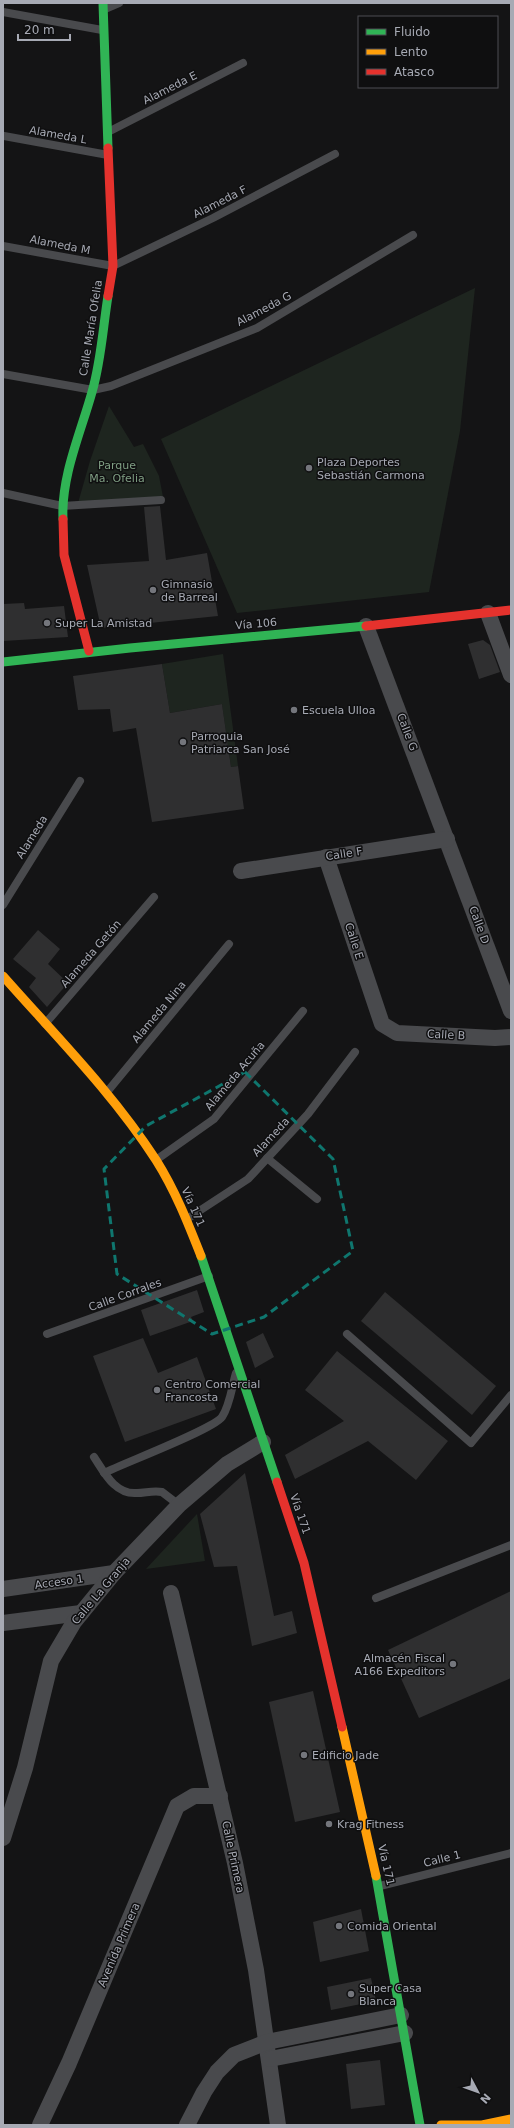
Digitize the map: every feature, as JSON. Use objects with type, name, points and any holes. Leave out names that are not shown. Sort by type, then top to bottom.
[{"type":"main road","name":"Calle María Ofelia","points":[[89,650],[64,555],[62,506],[73,454],[93,390],[113,266],[103,6]]},
{"type":"main road","name":"Vía 106","points":[[3,662],[89,650],[366,626],[511,610]]},
{"type":"main road","name":"Vía 171","points":[[3,976],[106,1093],[156,1160],[186,1220],[210,1276],[263,1442],[304,1563],[378,1886],[420,2125]]},
{"type":"main road","points":[[441,2125],[482,2125],[511,2119]]},
{"type":"street","points":[[488,613],[511,675]]},
{"type":"street","name":"Calle G","points":[[366,626],[447,839]]},
{"type":"street","name":"Calle F","points":[[241,871],[447,839]]},
{"type":"street","name":"Calle D","points":[[447,839],[511,1011]]},
{"type":"street","name":"Calle E","points":[[326,857],[382,1024]]},
{"type":"street","name":"Calle B","points":[[382,1024],[397,1033],[495,1038],[511,1037]]},
{"type":"street","name":"Calle La Granja","points":[[3,1838],[25,1768],[51,1661],[81,1613],[114,1573],[180,1505],[227,1464],[263,1442]]},
{"type":"street","name":"Acceso 1","points":[[3,1589],[114,1573]]},
{"type":"street","name":"Calle Primera","points":[[171,1593],[220,1796],[256,1970],[270,2059],[278,2125]]},
{"type":"street","points":[[3,1623],[81,1613]]},
{"type":"street","name":"Avenida Primera","points":[[40,2125],[69,2063],[177,1806],[194,1796],[220,1796]]},
{"type":"street","points":[[187,2125],[204,2092],[217,2072],[234,2055],[267,2042],[401,2015]]},
{"type":"street","points":[[270,2059],[405,2033]]},
{"type":"lane","points":[[103,6],[119,3]]},
{"type":"lane","points":[[3,12],[103,30]]},
{"type":"lane","name":"Alameda E","points":[[107,132],[243,63]]},
{"type":"lane","name":"Alameda L","points":[[4,136],[109,155]]},
{"type":"lane","name":"Alameda F","points":[[113,266],[213,218],[335,154]]},
{"type":"lane","name":"Alameda G","points":[[93,390],[111,386],[257,328],[413,235]]},
{"type":"lane","name":"Alameda M","points":[[3,246],[113,266]]},
{"type":"lane","points":[[3,374],[93,390]]},
{"type":"lane","points":[[3,493],[62,506],[161,500]]},
{"type":"lane","name":"Alameda","points":[[3,905],[80,781]]},
{"type":"lane","name":"Alameda Getón","points":[[45,1024],[154,897]]},
{"type":"lane","name":"Alameda Nina","points":[[106,1093],[228,944]]},
{"type":"lane","name":"Alameda Acuña","points":[[156,1160],[214,1119],[303,1011]]},
{"type":"lane","name":"Alameda","points":[[186,1220],[248,1178],[308,1114],[355,1052]]},
{"type":"lane","points":[[267,1158],[317,1199]]},
{"type":"lane","name":"Calle Corrales","points":[[47,1334],[210,1276]]},
{"type":"lane","points":[[347,1334],[471,1443],[511,1395]]},
{"type":"lane","points":[[104,1473],[170,1444],[220,1419],[225,1411],[239,1363]]},
{"type":"lane","points":[[94,1457],[111,1482],[126,1492],[131,1494],[158,1490],[167,1494],[180,1505]]},
{"type":"lane","points":[[376,1598],[511,1544]]},
{"type":"lane","name":"Calle 1","points":[[378,1886],[511,1853]]},
{"type":"highlighted area","points":[[245,1072],[333,1159],[353,1251],[264,1317],[212,1334],[117,1274],[104,1169],[146,1126]]},
{"type":"green space","points":[[475,288],[460,431],[429,592],[237,613],[161,439]]},
{"type":"green space","name":"Parque Ma. Ofelia","points":[[109,406],[134,447],[143,444],[159,476],[163,497],[78,503],[90,461]]},
{"type":"green space","points":[[223,654],[238,766],[231,767],[222,704],[170,713],[162,664]]},
{"type":"green space","points":[[197,1514],[205,1561],[146,1569]]},
{"type":"building","name":"Gimnasio de Barreal","points":[[160,506],[166,560],[207,553],[218,616],[101,628],[87,565],[149,561],[144,507]]},
{"type":"building","points":[[24,603],[25,609],[64,606],[68,637],[3,641],[3,604]]},
{"type":"building","points":[[483,640],[490,645],[500,672],[479,679],[468,644]]},
{"type":"building","name":"Parroquia Patriarca San José","points":[[162,664],[170,713],[222,704],[231,767],[238,766],[244,809],[152,822],[136,728],[113,732],[110,709],[78,710],[73,676]]},
{"type":"building","points":[[38,930],[60,949],[48,964],[68,983],[47,1007],[29,987],[36,978],[13,959]]},
{"type":"building","points":[[197,1290],[204,1312],[191,1317],[193,1321],[150,1336],[141,1310]]},
{"type":"building","points":[[385,1292],[496,1386],[472,1415],[361,1321]]},
{"type":"building","points":[[263,1333],[274,1357],[255,1368],[246,1342]]},
{"type":"building","name":"Centro Comercial Francosta","points":[[143,1338],[158,1373],[197,1357],[216,1409],[125,1442],[93,1356]]},
{"type":"building","points":[[337,1351],[448,1441],[416,1480],[368,1441],[295,1479],[285,1455],[344,1421],[305,1390]]},
{"type":"building","points":[[245,1473],[274,1616],[292,1611],[297,1633],[252,1646],[237,1566],[214,1567],[200,1514]]},
{"type":"building","name":"Almacén Fiscal A166 Expeditors","points":[[511,1591],[511,1678],[419,1718],[388,1650]]},
{"type":"building","name":"Edificio Jade","points":[[313,1691],[340,1812],[295,1822],[269,1702]]},
{"type":"building","points":[[361,1909],[369,1951],[320,1962],[313,1922]]},
{"type":"building","name":"Super Casa Blanca","points":[[371,1978],[376,2001],[331,2010],[327,1987]]},
{"type":"building","points":[[380,2060],[385,2105],[351,2109],[346,2064]]},
{"type":"traffic: fast","points":[[103,3],[108,148]]},
{"type":"traffic: fast","points":[[63,519],[63,503],[68,470],[95,381],[100,357],[108,296]]},
{"type":"traffic: fast","points":[[3,662],[130,648],[366,626]]},
{"type":"traffic: fast","points":[[201,1256],[277,1482]]},
{"type":"traffic: fast","points":[[376,1876],[420,2125]]},
{"type":"traffic: slow","points":[[3,976],[83,1065],[139,1135],[169,1183],[201,1256]]},
{"type":"traffic: slow","points":[[342,1727],[376,1876]]},
{"type":"traffic: slow","points":[[441,2125],[482,2125],[511,2119]]},
{"type":"traffic: jam","points":[[108,148],[113,266],[108,296]]},
{"type":"traffic: jam","points":[[63,519],[64,555],[89,651]]},
{"type":"traffic: jam","points":[[366,626],[511,610]]},
{"type":"traffic: jam","points":[[277,1482],[304,1563],[342,1727]]},
{"type":"place","name":"Plaza Deportes Sebastián Carmona","points":[[309,468]]},
{"type":"place","name":"Gimnasio de Barreal","points":[[153,590]]},
{"type":"place","name":"Super La Amistad","points":[[47,623]]},
{"type":"place","name":"Escuela Ulloa","points":[[294,710]]},
{"type":"place","name":"Parroquia Patriarca San José","points":[[183,742]]},
{"type":"place","name":"Centro Comercial Francosta","points":[[157,1390]]},
{"type":"place","name":"Almacén Fiscal A166 Expeditors","points":[[453,1664]]},
{"type":"place","name":"Edificio Jade","points":[[304,1755]]},
{"type":"place","name":"Krag Fitness","points":[[329,1824]]},
{"type":"place","name":"Comida Oriental","points":[[339,1926]]},
{"type":"place","name":"Super Casa Blanca","points":[[351,1994]]}]
